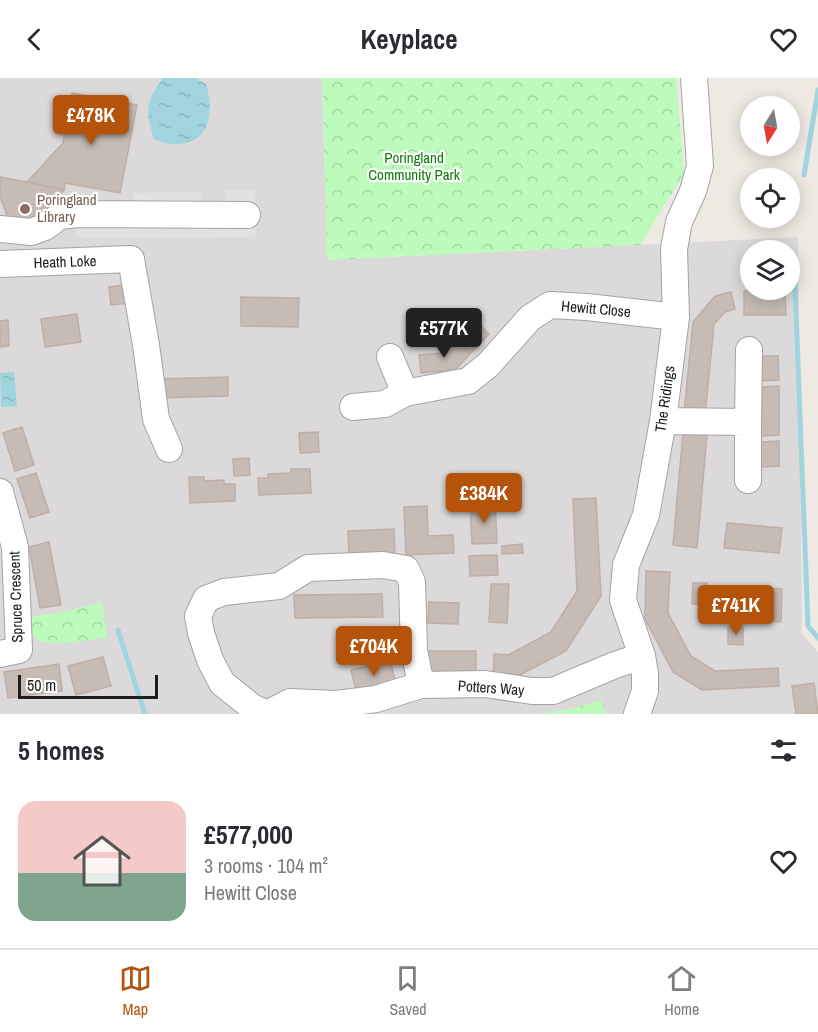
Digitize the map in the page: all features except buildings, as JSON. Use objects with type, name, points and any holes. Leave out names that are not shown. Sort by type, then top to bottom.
[{"type":"street","name":"The Ridings","points":[[637,714],[645,691],[642,657],[623,600],[626,565],[646,515],[663,421],[676,317],[675,249],[679,222],[693,191],[700,166],[694,78]]},
{"type":"street","points":[[0,229],[31,232],[45,227],[60,216],[78,214],[247,215]]},
{"type":"street","name":"Heath Loke","points":[[0,264],[130,259],[146,345],[156,419],[169,449]]},
{"type":"street","name":"Hewitt Close","points":[[353,407],[385,404],[405,393],[468,381],[488,365],[530,318],[550,305],[676,317]]},
{"type":"street","points":[[748,350],[748,480]]},
{"type":"street","points":[[390,357],[405,393]]},
{"type":"street","points":[[663,421],[748,422]]},
{"type":"street","name":"Spruce Crescent","points":[[0,654],[19,650],[15,547],[2,507]]},
{"type":"street","points":[[267,714],[252,707],[222,682],[210,660],[198,616],[206,598],[224,592],[279,586],[308,568],[383,565],[406,569],[412,582],[414,650],[421,685]]},
{"type":"street","name":"Potters Way","points":[[267,714],[290,702],[336,704],[362,708],[376,699],[421,685],[485,684],[532,691],[553,691],[615,665],[642,657]]},
{"type":"shaded area","points":[[0,78],[322,78],[327,260],[798,237],[798,240],[740,240],[740,300],[799,300],[802,634],[818,652],[818,714],[0,714]]},
{"type":"shaded area","points":[[226,190],[255,190],[255,237],[76,238],[75,220],[133,219],[133,193],[201,192],[201,205],[226,204]]},
{"type":"green space","name":"Poringland Community Park","points":[[322,78],[676,78],[684,174],[640,245],[327,260]]},
{"type":"green space","points":[[102,602],[107,637],[50,643],[36,639],[33,634],[29,617],[64,612]]},
{"type":"green space","points":[[601,700],[605,712],[610,714],[538,714],[571,709]]},
{"type":"water","points":[[163,78],[196,78],[206,84],[209,95],[209,116],[207,126],[195,140],[172,144],[154,139],[148,107]]},
{"type":"water","points":[[14,372],[17,406],[1,407],[0,373]]},
{"type":"waterway","points":[[804,175],[818,90]]},
{"type":"waterway","points":[[796,300],[808,626],[818,638]]},
{"type":"waterway","points":[[118,630],[145,714]]},
{"type":"place","name":"Poringland Library","points":[[25,209]]}]
